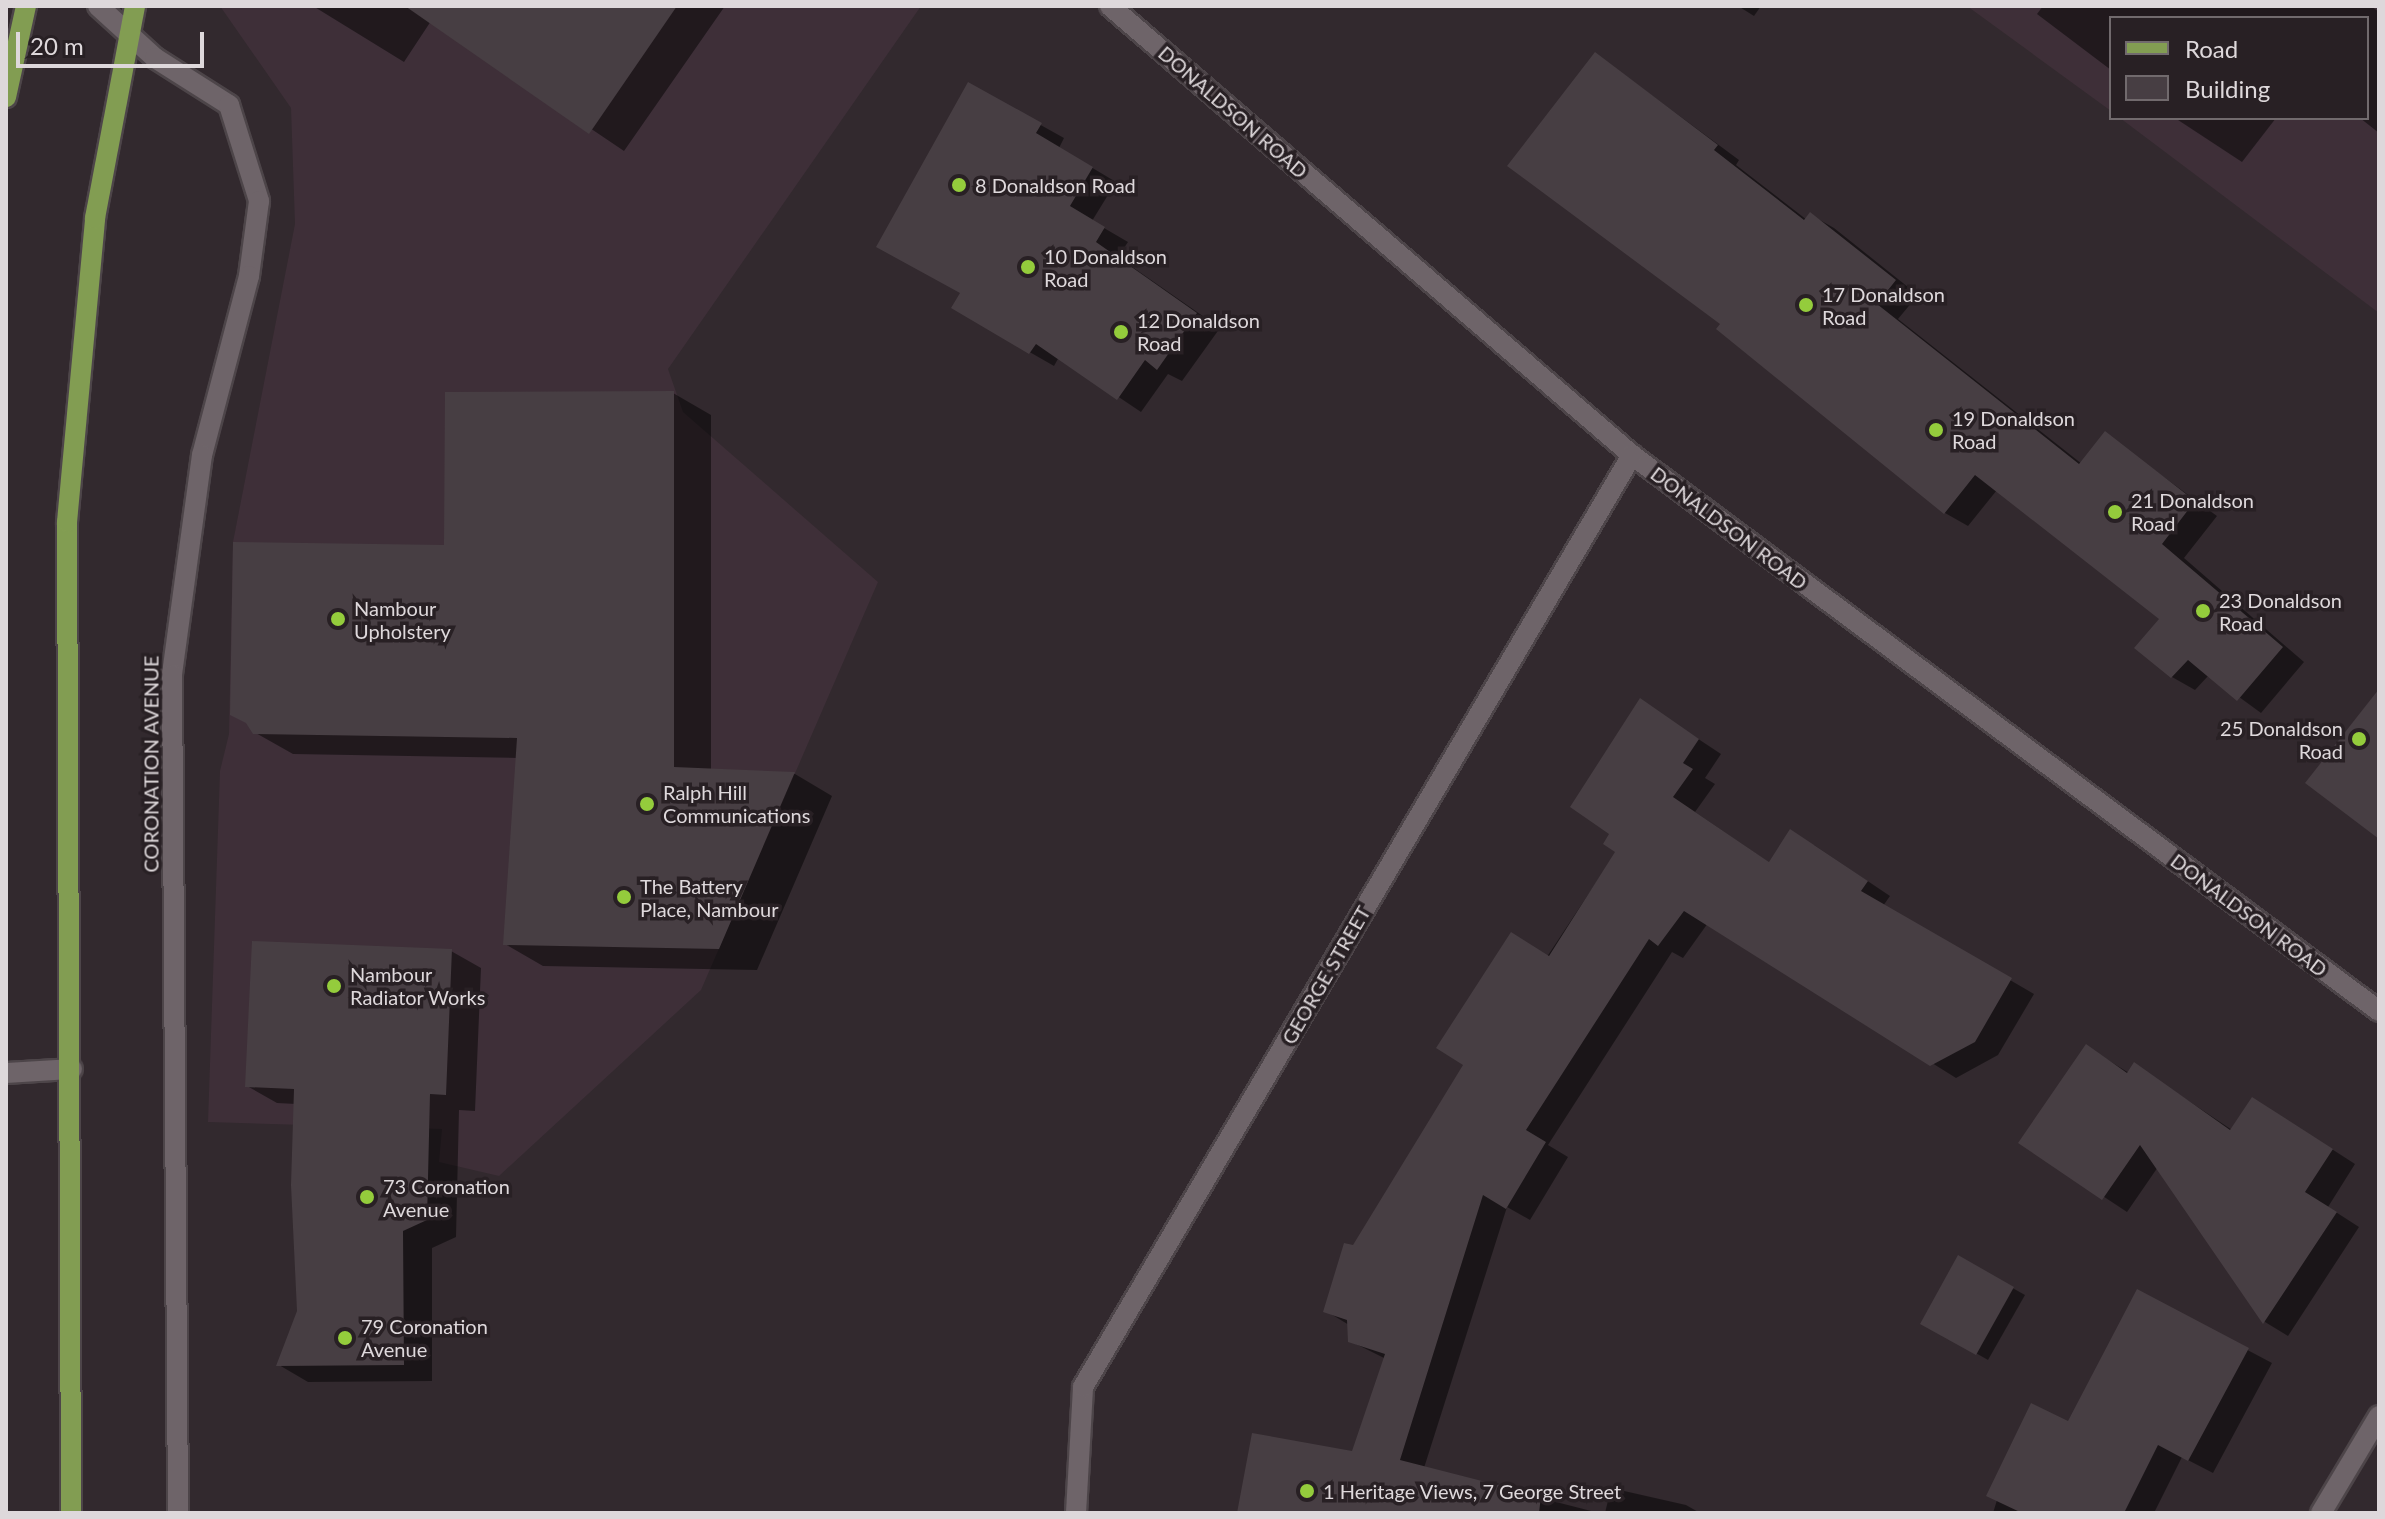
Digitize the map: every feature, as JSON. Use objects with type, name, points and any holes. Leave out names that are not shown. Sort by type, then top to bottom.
[{"type":"main road","points":[[6,97],[26,6]]},
{"type":"main road","points":[[71,1513],[72,1069],[64,813],[67,522],[95,218],[126,34],[135,6]]},
{"type":"street","name":"CORONATION AVENUE","points":[[98,6],[126,34],[229,105],[259,201],[249,276],[202,455],[172,675],[178,1513]]},
{"type":"street","name":"DONALDSON ROAD","points":[[1110,6],[1632,455],[2379,1011]]},
{"type":"street","name":"GEORGE STREET","points":[[1076,1513],[1083,1387],[1632,455]]},
{"type":"street","points":[[6,1073],[72,1069]]},
{"type":"street","points":[[2321,1513],[2379,1416]]},
{"type":"shaded area","points":[[220,6],[921,6],[668,369],[683,412],[878,582],[701,990],[499,1176],[439,1162],[442,1129],[208,1122],[220,771],[229,734],[233,542],[295,224],[291,108]]},
{"type":"shaded area","points":[[1967,6],[2379,6],[2379,313],[2123,120],[2369,120],[2369,16],[2109,16],[2109,110]]},
{"type":"building","points":[[405,6],[677,6],[589,134]]},
{"type":"building","points":[[1595,52],[1718,145],[1714,150],[1804,220],[1810,212],[1896,280],[1877,304],[2079,464],[2105,431],[2195,501],[2162,544],[2283,647],[2237,701],[2188,660],[2171,678],[2134,648],[2159,619],[1975,475],[1944,514],[1716,329],[1720,324],[1507,166]]},
{"type":"building","points":[[968,82],[1042,123],[1036,133],[1093,167],[1070,206],[1105,227],[1096,242],[1197,313],[1157,370],[1145,360],[1117,400],[1036,344],[1029,354],[951,308],[960,293],[876,247]]},
{"type":"building","points":[[674,391],[674,767],[795,772],[719,949],[503,945],[517,738],[253,734],[246,723],[230,715],[233,542],[444,545],[445,392]]},
{"type":"building","name":"25 Donaldson Road","points":[[2379,689],[2379,839],[2305,783]]},
{"type":"building","points":[[1640,698],[1699,739],[1683,763],[1693,769],[1673,797],[1769,862],[1790,829],[1868,881],[1861,891],[2012,978],[1975,1042],[1930,1066],[1684,911],[1658,946],[1649,939],[1526,1130],[1546,1142],[1506,1209],[1483,1195],[1400,1460],[1541,1496],[1539,1513],[1237,1513],[1252,1433],[1352,1451],[1385,1354],[1348,1342],[1347,1320],[1323,1312],[1344,1243],[1353,1245],[1463,1065],[1436,1048],[1511,932],[1549,956],[1615,852],[1603,844],[1609,834],[1570,807]]},
{"type":"building","points":[[252,941],[452,949],[446,1095],[430,1094],[427,1220],[403,1231],[404,1365],[276,1366],[297,1311],[291,1185],[294,1089],[245,1087]]},
{"type":"building","points":[[2086,1044],[2127,1073],[2134,1062],[2230,1130],[2252,1097],[2333,1149],[2305,1192],[2337,1212],[2263,1324],[2140,1145],[2102,1200],[2018,1143]]},
{"type":"building","points":[[1958,1255],[2014,1287],[1976,1355],[1920,1324]]},
{"type":"building","points":[[2137,1289],[2249,1348],[2188,1461],[2158,1445],[2124,1513],[2022,1513],[1986,1496],[2031,1403],[2068,1421]]},
{"type":"place","name":"8 Donaldson Road","points":[[959,185]]},
{"type":"place","name":"10 Donaldson Road","points":[[1028,267]]},
{"type":"place","name":"17 Donaldson Road","points":[[1806,305]]},
{"type":"place","name":"12 Donaldson Road","points":[[1121,332]]},
{"type":"place","name":"19 Donaldson Road","points":[[1936,430]]},
{"type":"place","name":"21 Donaldson Road","points":[[2115,512]]},
{"type":"place","name":"23 Donaldson Road","points":[[2203,611]]},
{"type":"place","name":"Nambour Upholstery","points":[[338,619]]},
{"type":"place","name":"25 Donaldson Road","points":[[2359,739]]},
{"type":"place","name":"Ralph Hill Communications","points":[[647,804]]},
{"type":"place","name":"The Battery Place, Nambour","points":[[624,897]]},
{"type":"place","name":"Nambour Radiator Works","points":[[334,986]]},
{"type":"place","name":"73 Coronation Avenue","points":[[367,1197]]},
{"type":"place","name":"79 Coronation Avenue","points":[[345,1338]]},
{"type":"place","name":"1 Heritage Views, 7 George Street","points":[[1307,1491]]}]
